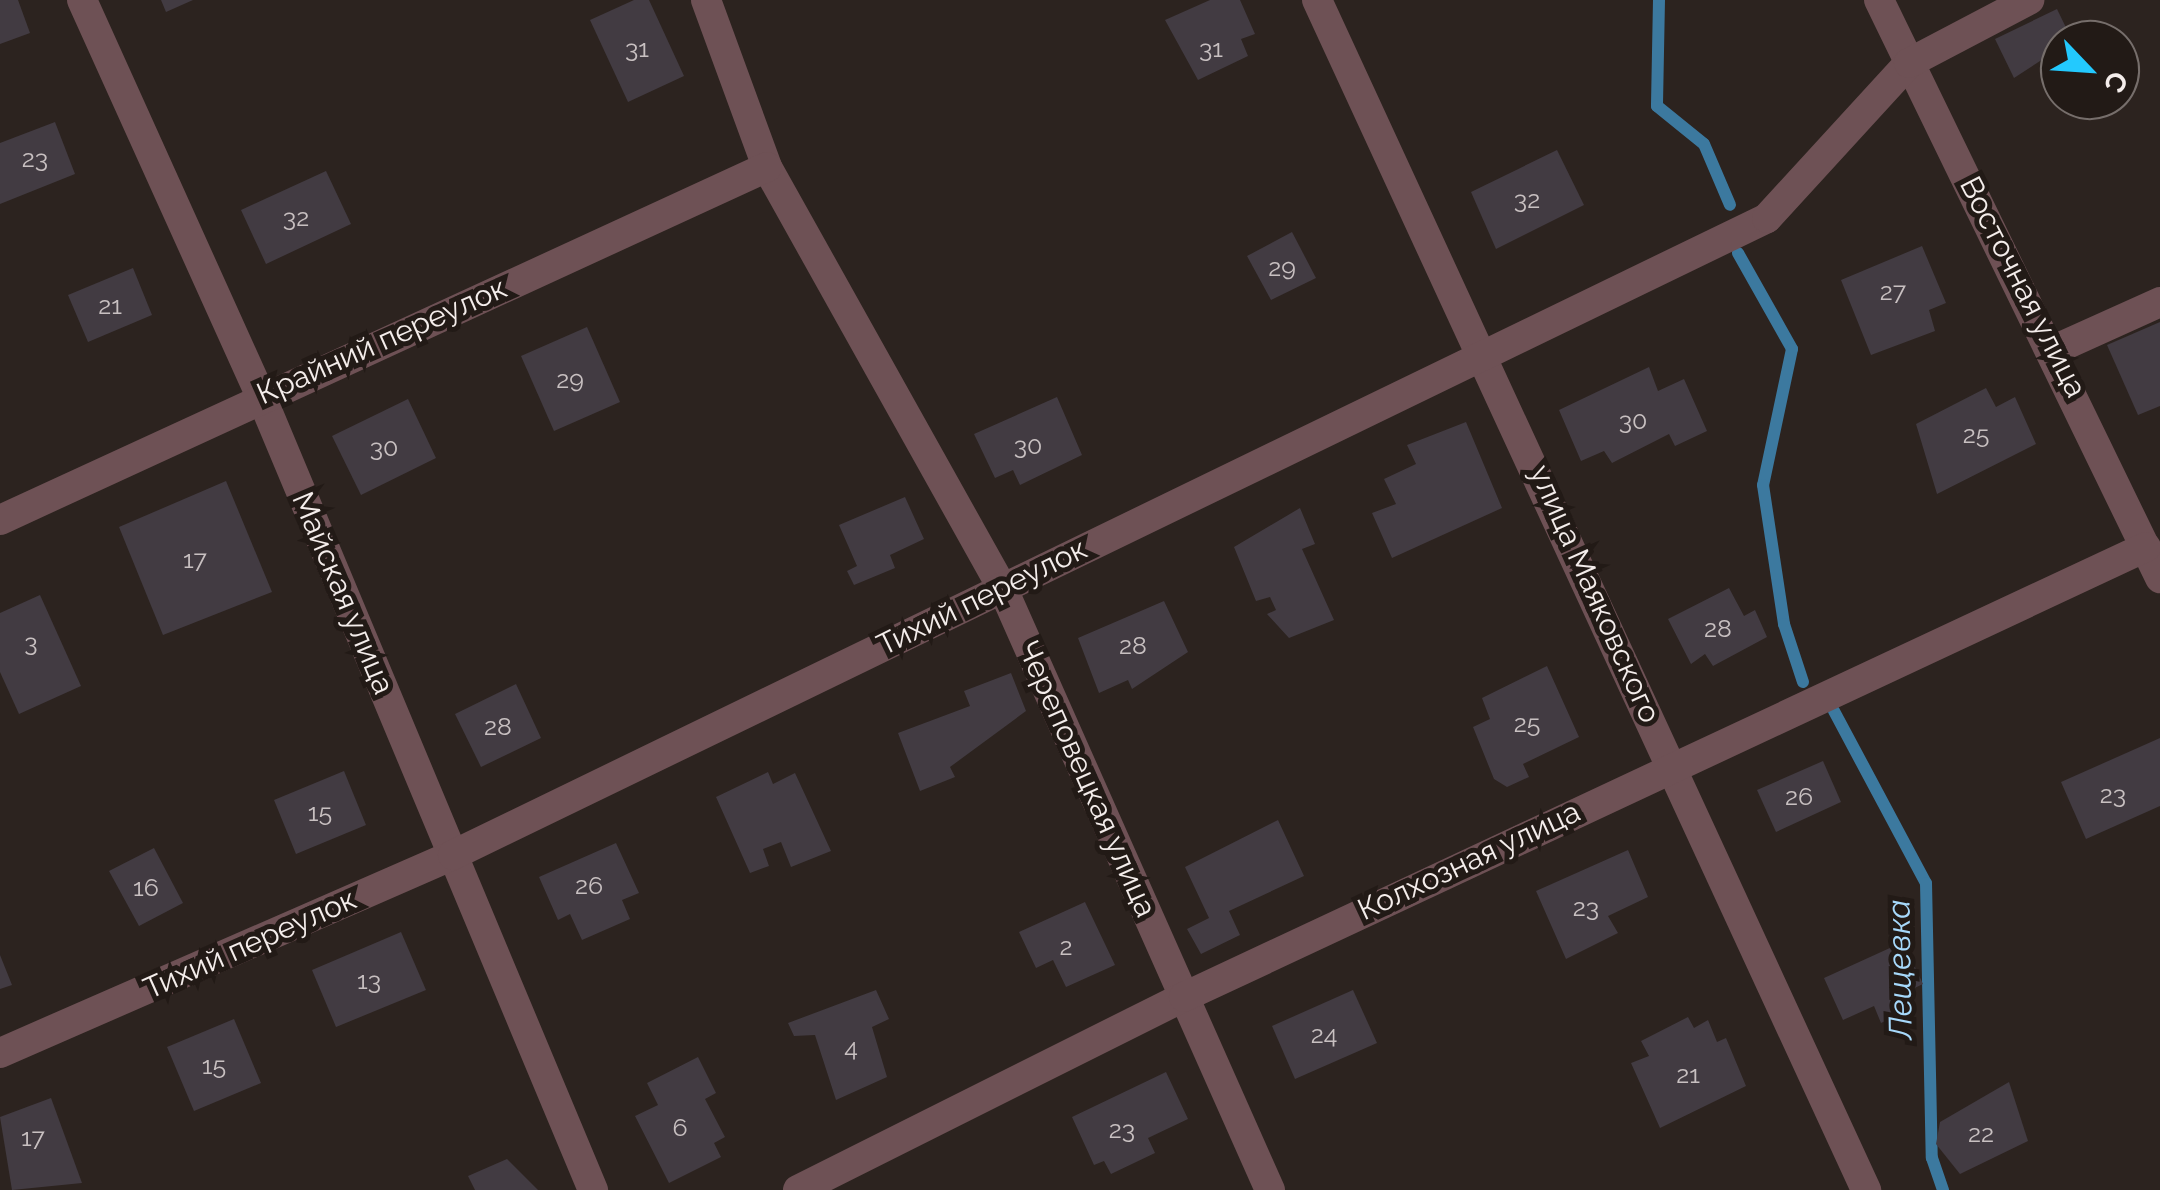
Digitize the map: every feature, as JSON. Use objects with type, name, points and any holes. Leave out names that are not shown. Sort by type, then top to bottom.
[{"type":"street","name":"Майская улица","points":[[82,0],[260,396],[594,1190]]},
{"type":"street","name":"Череповецкая улица","points":[[706,0],[768,167],[1002,587],[1270,1190]]},
{"type":"street","name":"улица Маяковского","points":[[1318,0],[1485,351],[1866,1190]]},
{"type":"street","name":"Восточная улица","points":[[1880,0],[2056,349],[2160,578]]},
{"type":"street","name":"Тихий переулок","points":[[0,1054],[453,855],[1485,351],[1767,218],[1909,63],[2029,0]]},
{"type":"street","name":"Крайний переулок","points":[[0,520],[260,396],[768,167]]},
{"type":"street","points":[[2056,349],[2160,302]]},
{"type":"street","name":"Колхозная улица","points":[[798,1190],[1184,996],[1673,764],[2146,547]]},
{"type":"building","points":[[0,0],[18,0],[30,33],[0,44]]},
{"type":"building","points":[[161,0],[193,0],[166,12]]},
{"type":"building","points":[[634,0],[649,0],[684,76],[628,102],[590,20]]},
{"type":"building","points":[[1210,0],[1240,0],[1255,34],[1241,39],[1248,56],[1198,80],[1165,20]]},
{"type":"building","points":[[2057,9],[2062,20],[2040,20],[2040,61],[2014,78],[1995,39]]},
{"type":"building","points":[[55,122],[75,174],[0,204],[0,143]]},
{"type":"building","points":[[1557,150],[1584,205],[1496,249],[1471,192]]},
{"type":"building","points":[[326,171],[351,224],[266,264],[241,210]]},
{"type":"building","points":[[1292,232],[1316,278],[1271,300],[1247,256]]},
{"type":"building","points":[[1922,246],[1946,303],[1929,310],[1935,331],[1871,355],[1841,280]]},
{"type":"building","points":[[133,268],[152,315],[88,342],[68,295]]},
{"type":"building","points":[[2160,322],[2160,406],[2138,415],[2107,345]]},
{"type":"building","points":[[587,327],[620,402],[554,431],[521,356]]},
{"type":"building","points":[[1649,367],[1658,391],[1684,379],[1707,431],[1675,446],[1669,434],[1612,463],[1604,451],[1581,461],[1559,410]]},
{"type":"building","points":[[1986,388],[1996,407],[2015,397],[2036,444],[1937,494],[1916,424]]},
{"type":"building","points":[[1057,397],[1082,455],[1020,485],[1013,470],[995,478],[974,434]]},
{"type":"building","points":[[408,399],[436,458],[361,495],[332,436]]},
{"type":"building","points":[[1466,422],[1502,508],[1392,558],[1372,513],[1396,504],[1384,479],[1416,464],[1407,445]]},
{"type":"building","points":[[226,481],[272,592],[163,635],[119,527]]},
{"type":"building","points":[[905,497],[924,539],[890,555],[895,568],[854,585],[847,571],[857,566],[839,525]]},
{"type":"building","points":[[1300,508],[1315,544],[1302,549],[1334,620],[1289,638],[1267,614],[1276,610],[1270,597],[1256,601],[1234,547]]},
{"type":"building","points":[[1729,588],[1744,616],[1755,610],[1767,637],[1713,666],[1705,654],[1691,664],[1668,619]]},
{"type":"building","points":[[40,595],[81,686],[19,714],[0,672],[0,613]]},
{"type":"building","points":[[1164,601],[1188,652],[1132,689],[1128,680],[1099,693],[1078,638]]},
{"type":"building","points":[[1547,666],[1579,737],[1523,764],[1529,777],[1507,787],[1494,779],[1473,727],[1490,719],[1482,698]]},
{"type":"building","points":[[1011,673],[1026,711],[950,767],[955,777],[920,791],[898,733],[970,706],[964,691]]},
{"type":"building","points":[[516,684],[541,738],[481,767],[455,714]]},
{"type":"building","points":[[2160,738],[2160,806],[2086,839],[2061,782]]},
{"type":"building","points":[[1823,761],[1841,802],[1776,832],[1757,790]]},
{"type":"building","points":[[344,771],[366,825],[296,854],[274,800]]},
{"type":"building","points":[[768,772],[773,784],[795,773],[831,851],[791,867],[781,842],[763,849],[769,866],[750,873],[716,797]]},
{"type":"building","points":[[1278,820],[1304,876],[1229,911],[1240,935],[1201,954],[1187,929],[1209,918],[1185,867]]},
{"type":"building","points":[[616,843],[639,893],[622,900],[630,919],[582,940],[570,914],[558,920],[539,877]]},
{"type":"building","points":[[154,848],[183,903],[139,926],[109,871]]},
{"type":"building","points":[[1628,850],[1648,897],[1608,916],[1618,933],[1566,959],[1536,891]]},
{"type":"building","points":[[1085,902],[1115,965],[1066,987],[1053,960],[1036,968],[1019,932]]},
{"type":"building","points":[[401,932],[426,990],[336,1027],[312,970]]},
{"type":"building","points":[[1903,942],[1923,984],[1902,994],[1909,1010],[1881,1023],[1874,1006],[1843,1020],[1824,978]]},
{"type":"building","points":[[0,955],[12,985],[0,989]]},
{"type":"building","points":[[876,990],[889,1019],[872,1027],[887,1077],[836,1100],[815,1035],[794,1036],[788,1023]]},
{"type":"building","points":[[1353,990],[1377,1043],[1295,1079],[1272,1026]]},
{"type":"building","points":[[1688,1017],[1694,1028],[1708,1020],[1717,1042],[1726,1038],[1746,1086],[1660,1128],[1631,1063],[1649,1056],[1641,1041]]},
{"type":"building","points":[[234,1019],[261,1083],[194,1111],[167,1047]]},
{"type":"building","points":[[698,1057],[716,1093],[705,1099],[725,1137],[714,1143],[721,1157],[669,1183],[635,1116],[658,1105],[647,1083]]},
{"type":"building","points":[[1166,1072],[1188,1119],[1148,1138],[1155,1153],[1111,1174],[1104,1161],[1094,1165],[1072,1117]]},
{"type":"building","points":[[2009,1082],[2028,1141],[1960,1174],[1936,1144],[1940,1122]]},
{"type":"building","points":[[51,1098],[82,1183],[12,1190],[0,1117]]},
{"type":"building","points":[[507,1159],[538,1190],[475,1190],[468,1176]]},
{"type":"waterway","name":"Лещевка","points":[[1659,0],[1657,106],[1704,144],[1730,205]]},
{"type":"waterway","name":"Лещевка","points":[[1738,253],[1792,349],[1763,485],[1784,624],[1803,682]]},
{"type":"waterway","name":"Лещевка","points":[[1834,711],[1926,883],[1932,1158],[1943,1190]]}]
